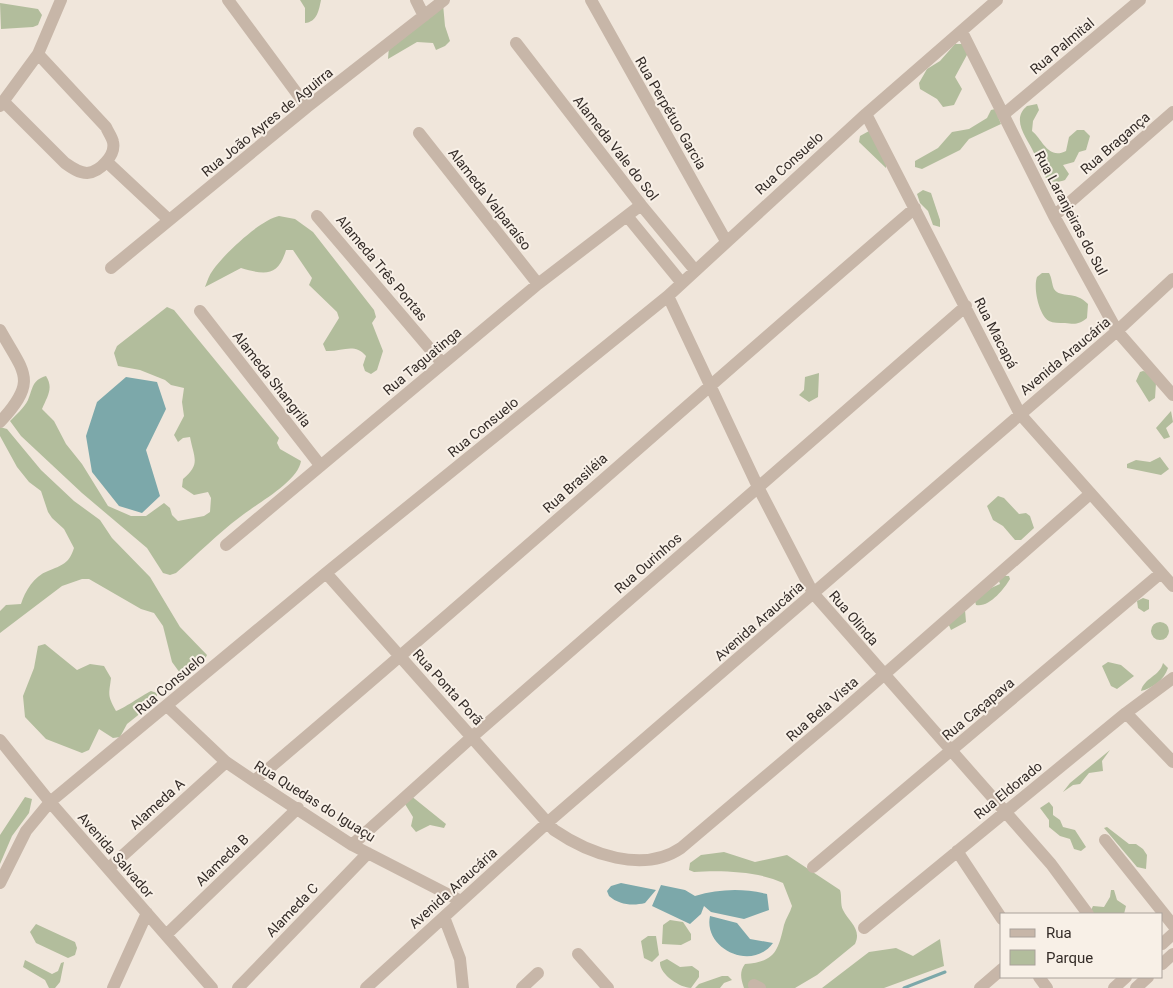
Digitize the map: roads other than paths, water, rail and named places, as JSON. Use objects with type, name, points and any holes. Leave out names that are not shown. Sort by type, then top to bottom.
[{"type":"street","points":[[38,54],[106,127],[113,141],[113,148],[107,162],[95,171],[87,173],[76,170],[66,163],[2,104],[38,54],[61,0]]},
{"type":"street","points":[[228,0],[307,107]]},
{"type":"street","points":[[416,0],[424,16]]},
{"type":"street","name":"Rua João Ayres de Aguirra","points":[[111,268],[307,107],[444,0]]},
{"type":"street","name":"Rua Perpétuo Garcia","points":[[591,0],[726,241]]},
{"type":"street","name":"Rua Consuelo","points":[[0,883],[26,832],[50,802],[326,573],[668,296],[694,269],[866,114],[997,0]]},
{"type":"street","name":"Rua Palmital","points":[[1003,115],[1140,0]]},
{"type":"street","name":"Rua Laranjeiras do Sul","points":[[962,32],[1054,216],[1117,332],[1173,395]]},
{"type":"street","name":"Alameda Vale do Sol","points":[[516,43],[641,205],[694,269]]},
{"type":"street","name":"Rua Bragança","points":[[1054,216],[1173,112]]},
{"type":"street","name":"Rua Macapá","points":[[866,114],[1020,414],[1173,586]]},
{"type":"street","name":"Alameda Valparaíso","points":[[419,134],[538,284]]},
{"type":"street","points":[[107,162],[169,220]]},
{"type":"street","name":"Rua Taguatinga","points":[[226,545],[538,284],[641,205]]},
{"type":"street","name":"Rua Brasiléia","points":[[254,781],[401,658],[710,384],[915,208]]},
{"type":"street","name":"Alameda Três Pontas","points":[[317,216],[442,363]]},
{"type":"street","points":[[628,216],[681,282]]},
{"type":"street","name":"Avenida Araucária","points":[[366,988],[547,823],[1117,332],[1173,279]]},
{"type":"street","name":"Rua Olinda","points":[[668,296],[758,487],[813,594],[1051,864],[1087,913]]},
{"type":"street","name":"Rua Ourinhos","points":[[352,845],[473,736],[966,306]]},
{"type":"street","name":"Alameda Shangrila","points":[[200,311],[320,465]]},
{"type":"street","points":[[0,330],[25,374],[25,385],[0,422]]},
{"type":"street","name":"Rua Bela Vista","points":[[547,823],[580,847],[612,857],[638,860],[671,855],[884,675],[1090,494]]},
{"type":"street","name":"Rua Ponta Porã","points":[[326,573],[473,736],[547,823]]},
{"type":"street","name":"Rua Caçapava","points":[[813,867],[1161,573]]},
{"type":"street","name":"Rua Eldorado","points":[[864,928],[1126,713],[1173,678]]},
{"type":"street","name":"Rua Quedas do Iguaçu","points":[[168,706],[226,762],[254,781],[352,845],[461,901]]},
{"type":"street","points":[[1126,713],[1173,762]]},
{"type":"street","name":"Avenida Salvador","points":[[0,740],[50,802],[146,913],[167,934],[212,988]]},
{"type":"street","name":"Alameda A","points":[[109,868],[226,762]]},
{"type":"street","name":"Alameda B","points":[[167,934],[298,808]]},
{"type":"street","points":[[1105,840],[1173,925]]},
{"type":"street","points":[[957,851],[1000,917]]},
{"type":"street","name":"Alameda C","points":[[238,988],[368,853]]},
{"type":"street","points":[[113,988],[146,913]]},
{"type":"street","points":[[444,917],[460,959],[463,988]]},
{"type":"street","points":[[1163,943],[1173,934]]},
{"type":"street","points":[[578,954],[604,987]]},
{"type":"street","points":[[1163,963],[1173,954]]},
{"type":"street","points":[[980,988],[1000,971]]},
{"type":"street","points":[[522,988],[538,973]]},
{"type":"street","points":[[1114,988],[1125,978]]},
{"type":"street","points":[[1136,988],[1147,978]]},
{"type":"water","points":[[126,377],[157,382],[166,409],[146,450],[160,496],[142,513],[119,506],[92,472],[86,436],[97,402]]},
{"type":"water","points":[[621,883],[656,890],[645,903],[626,904],[613,899],[607,891],[611,886]]},
{"type":"water","points":[[661,885],[685,890],[695,896],[731,890],[767,894],[769,910],[744,919],[711,912],[704,906],[701,914],[690,924],[652,906]]},
{"type":"water","points":[[710,916],[737,923],[750,939],[773,943],[764,952],[753,956],[731,953],[721,947],[714,938],[710,928]]},
{"type":"waterway","points":[[904,988],[945,972]]}]
